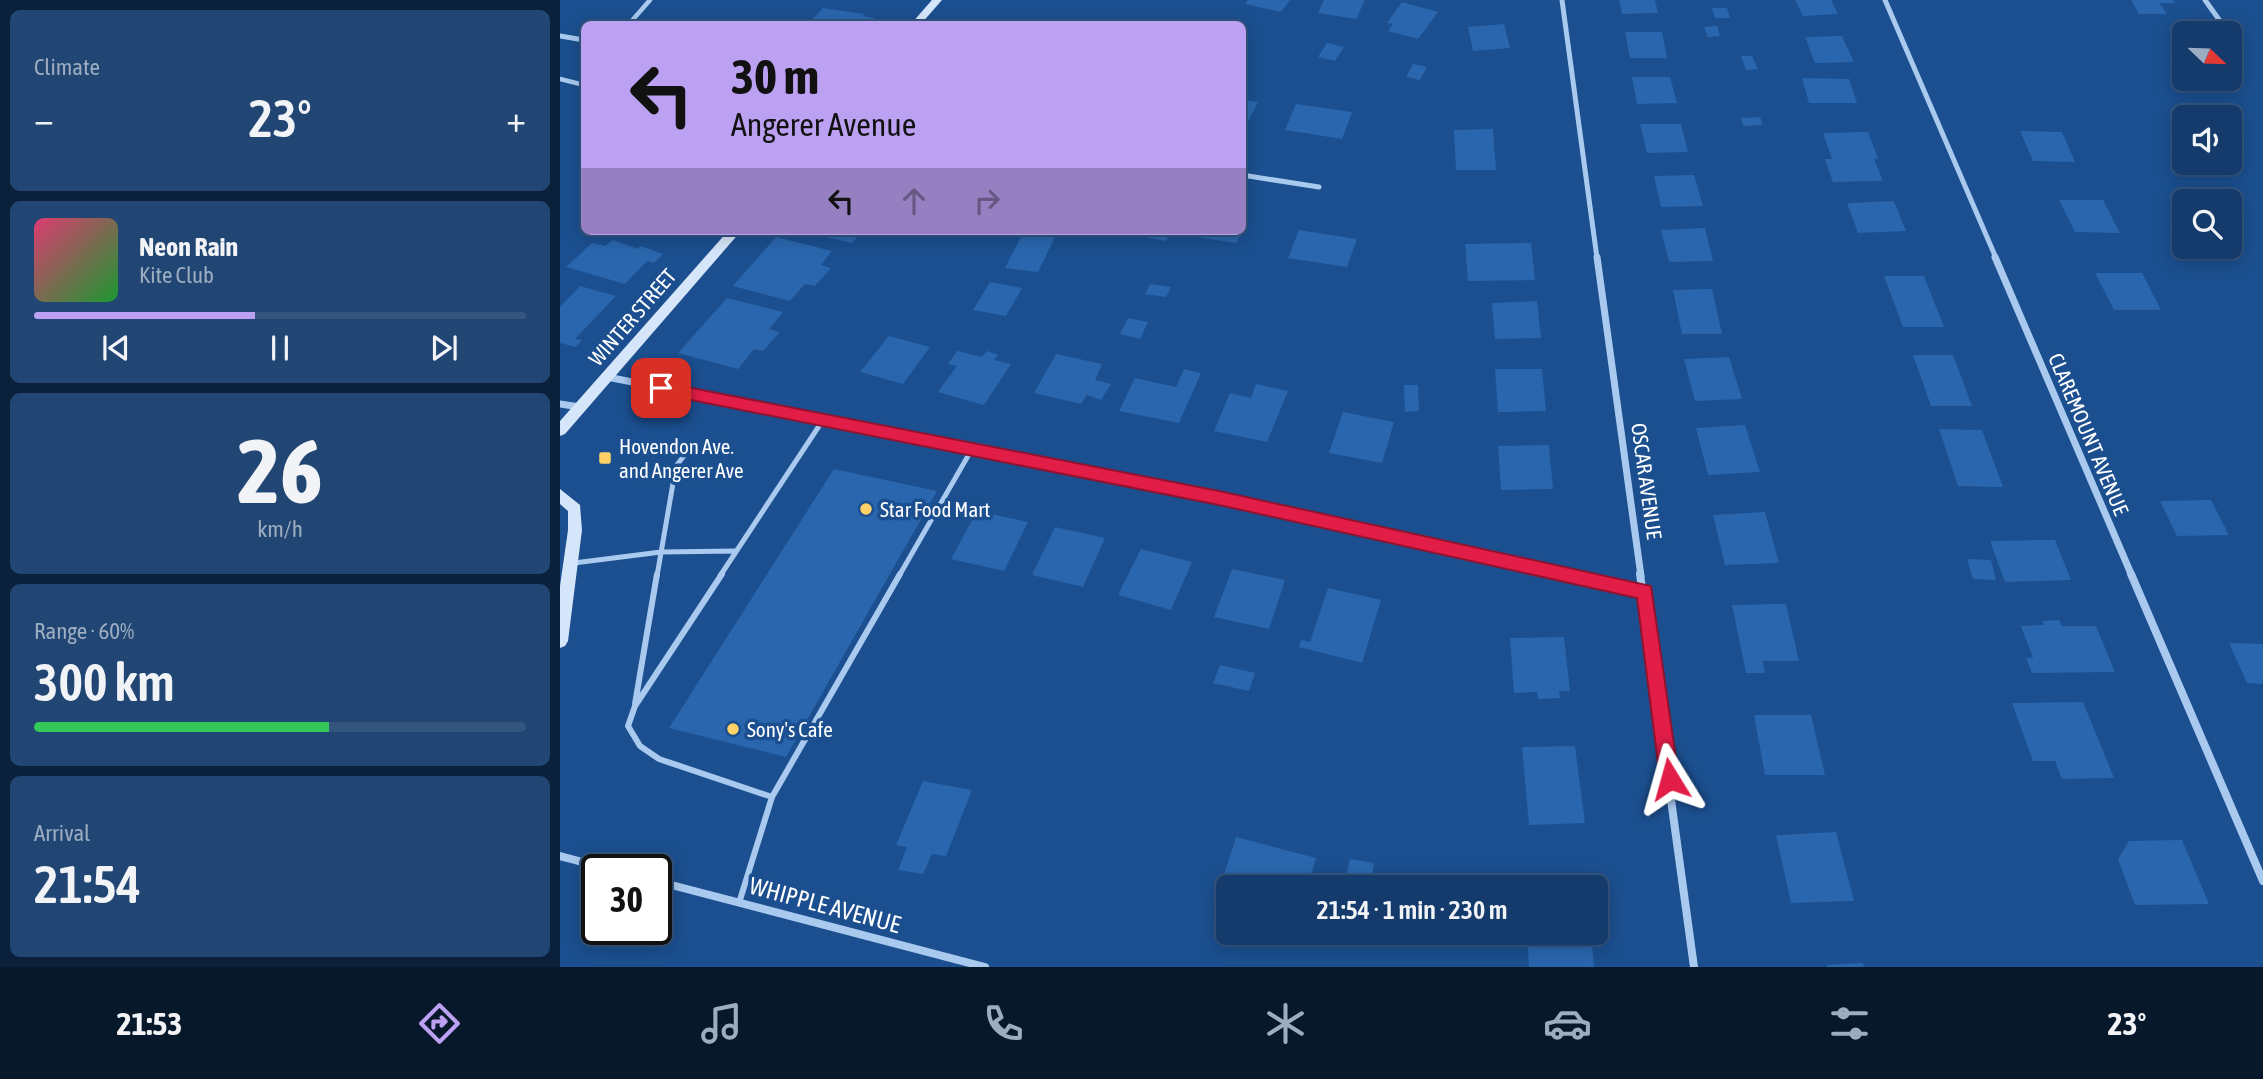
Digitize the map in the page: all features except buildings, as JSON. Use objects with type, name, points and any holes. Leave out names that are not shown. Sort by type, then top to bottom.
[{"type":"main road","points":[[919,21],[937,0]]},
{"type":"main road","name":"WINTER STREET","points":[[560,430],[731,235]]},
{"type":"main road","points":[[560,495],[575,509],[575,530],[560,641]]},
{"type":"street","name":"OSCAR AVENUE","points":[[1562,0],[1645,592],[1694,967]]},
{"type":"street","name":"CLAREMOUNT AVENUE","points":[[1885,0],[2263,881]]},
{"type":"street","points":[[2205,0],[2220,21]]},
{"type":"street","points":[[560,36],[581,40]]},
{"type":"street","points":[[1246,175],[1319,187]]},
{"type":"street","points":[[607,377],[1219,498],[1645,592]]},
{"type":"street","points":[[560,404],[580,407]]},
{"type":"street","points":[[560,856],[581,862]]},
{"type":"street","name":"WHIPPLE AVENUE","points":[[672,885],[985,967]]},
{"type":"lane","points":[[632,21],[650,0]]},
{"type":"lane","points":[[560,79],[581,84]]},
{"type":"lane","points":[[635,706],[823,420]]},
{"type":"lane","points":[[691,447],[676,466],[635,706],[628,726],[640,747],[659,759],[772,797]]},
{"type":"lane","points":[[739,903],[772,797],[972,449]]},
{"type":"lane","points":[[571,563],[662,552],[735,551]]},
{"type":"place","name":"Hovendon Ave. and Angerer Ave","points":[[605,458]]},
{"type":"place","name":"Star Food Mart","points":[[866,509]]},
{"type":"place","name":"Sony's Cafe","points":[[733,729]]},
{"type":"route","points":[[661,388],[1219,498],[1645,592],[1670,779]]}]
